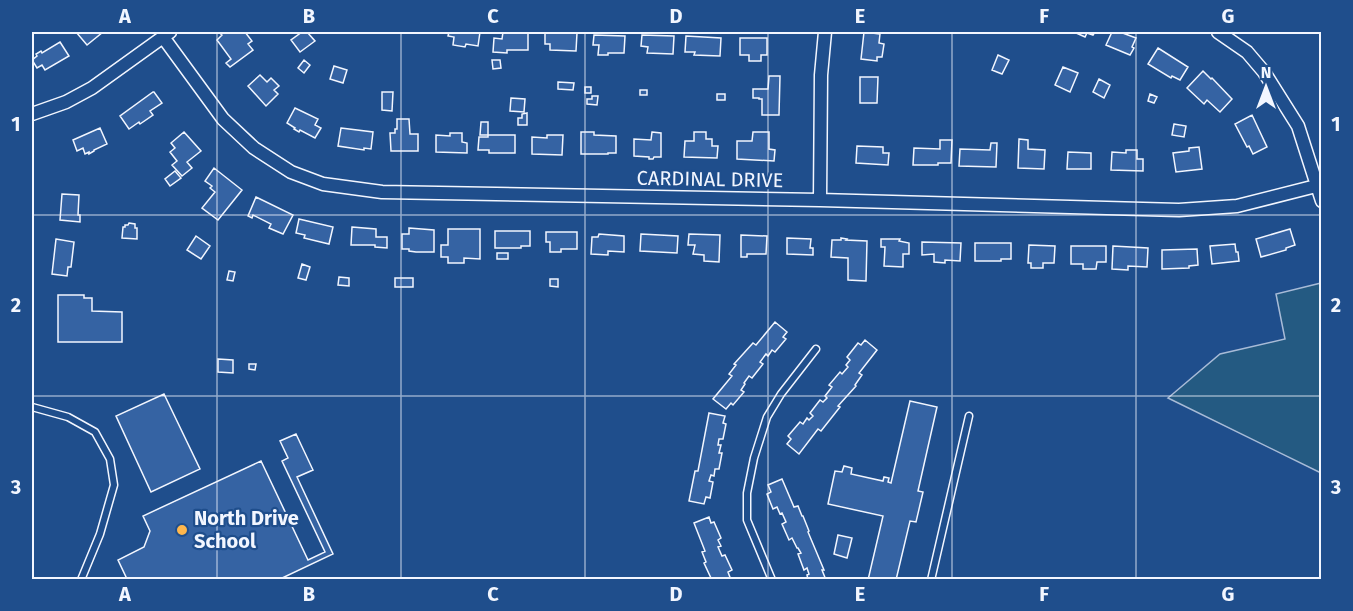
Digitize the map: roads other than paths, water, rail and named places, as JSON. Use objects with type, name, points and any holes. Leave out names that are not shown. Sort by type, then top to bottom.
[{"type":"street","points":[[820,200],[821,75],[825,32]]},
{"type":"street","points":[[1218,32],[1247,52],[1264,72],[1298,126],[1322,201]]},
{"type":"street","points":[[32,114],[66,102],[92,88],[167,34]]},
{"type":"street","name":"CARDINAL DRIVE","points":[[167,34],[224,119],[254,148],[291,172],[323,184],[382,192],[820,200],[1179,210],[1237,206],[1316,186]]},
{"type":"lane","points":[[772,579],[747,520],[747,493],[754,458],[767,417],[781,394],[816,349]]},
{"type":"lane","points":[[32,406],[69,417],[95,432],[110,459],[114,485],[100,534],[81,579]]},
{"type":"lane","points":[[931,579],[969,416]]},
{"type":"place","name":"North Drive School","points":[[182,530]]}]
